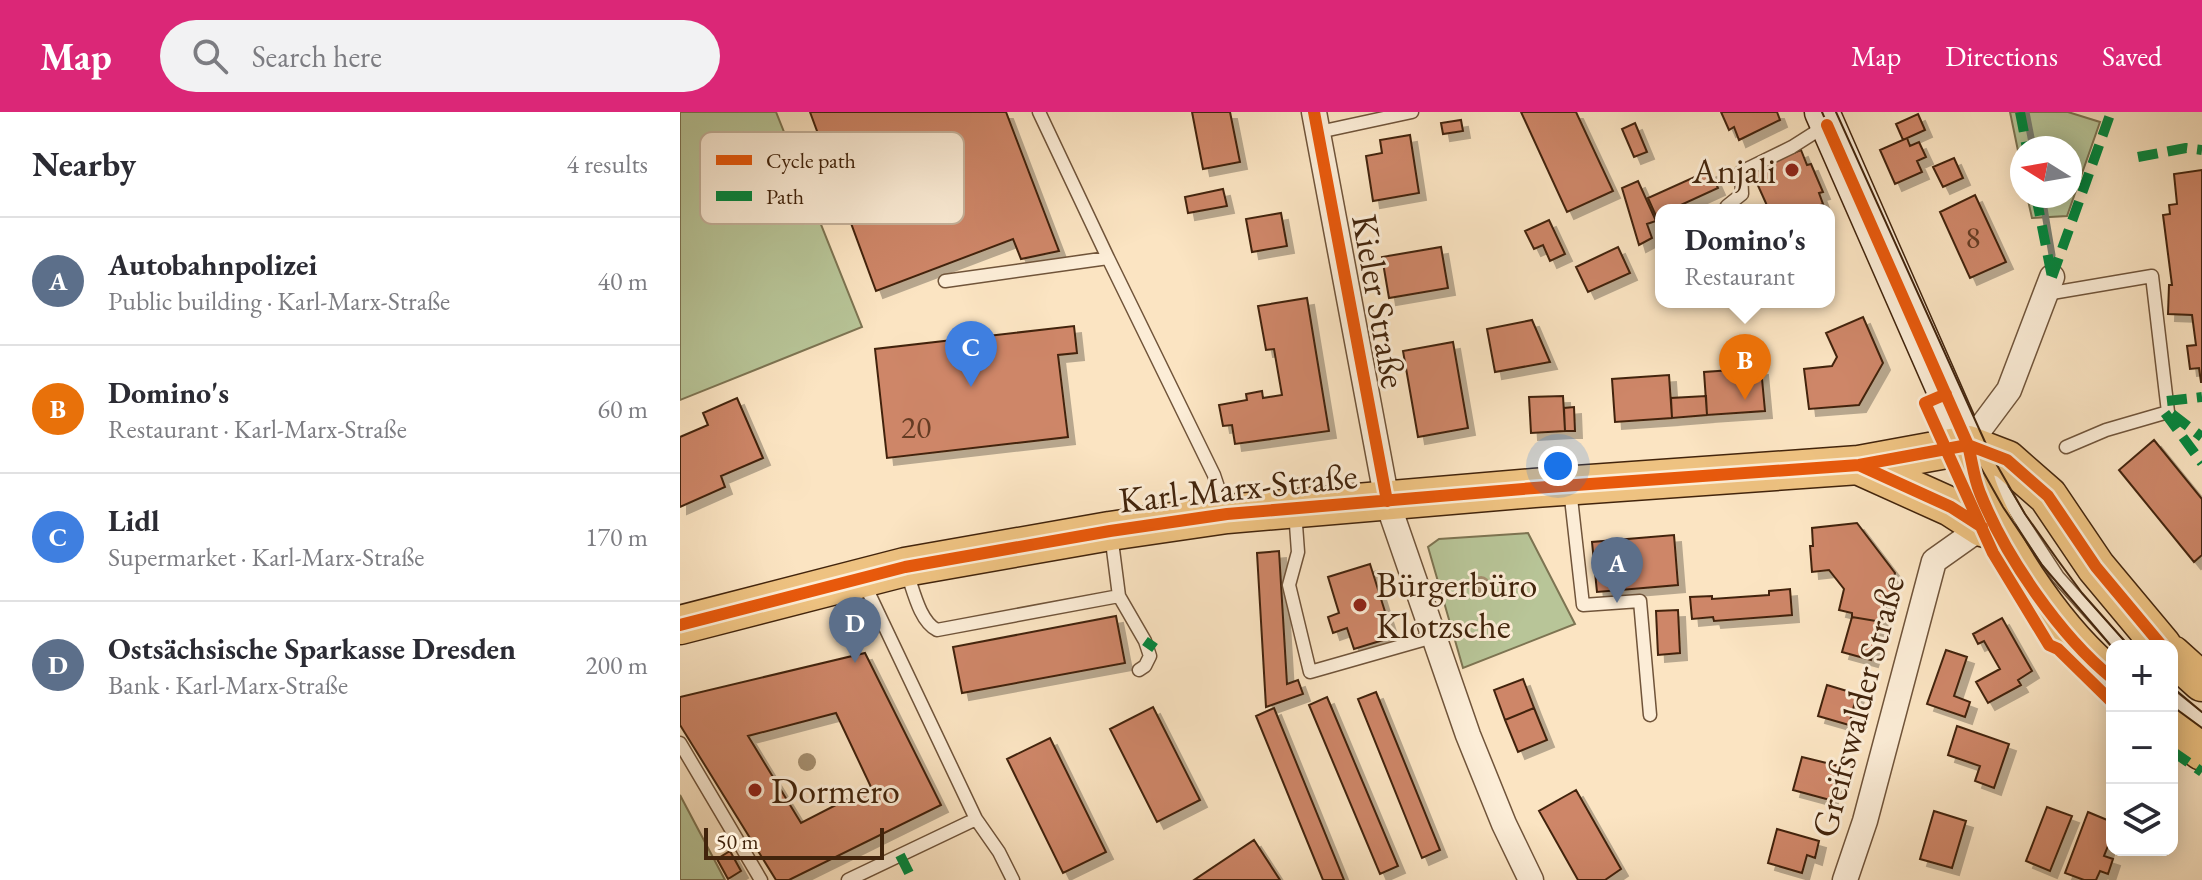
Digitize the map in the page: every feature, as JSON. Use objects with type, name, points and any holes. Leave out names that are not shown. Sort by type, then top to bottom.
[{"type":"main road","points":[[1824,118],[1968,445],[1990,529],[2069,635],[2106,672]]},
{"type":"main road","points":[[1968,445],[2007,460],[2048,496],[2096,567],[2157,640]]},
{"type":"main road","name":"Karl-Marx-Straße","points":[[680,625],[905,567],[1227,514],[1859,465],[1968,445]]},
{"type":"main road","name":"Karl-Marx-Straße","points":[[1859,465],[1951,507],[1990,529]]},
{"type":"main road","points":[[2178,660],[2202,682]]},
{"type":"main road","points":[[2178,733],[2202,751]]},
{"type":"street","name":"Kieler Straße","points":[[1317,122],[1387,501],[1468,735],[1504,824],[1531,880]]},
{"type":"street","points":[[1968,445],[2009,390],[2049,286]]},
{"type":"street","name":"Greifswalder Straße","points":[[1845,880],[1865,821],[1934,561],[1990,529]]},
{"type":"lane","points":[[1039,112],[1214,475],[1227,514]]},
{"type":"lane","points":[[1317,122],[1412,112]]},
{"type":"lane","points":[[1730,204],[1742,194],[1741,172],[1792,147],[1824,118]]},
{"type":"lane","points":[[945,281],[1108,258]]},
{"type":"lane","points":[[2049,286],[2152,276],[2168,412],[2106,430],[2066,447]]},
{"type":"lane","points":[[1968,445],[1985,461],[2058,577],[2115,640]]},
{"type":"lane","points":[[1570,486],[1583,605],[1640,601],[1650,715]]},
{"type":"lane","points":[[1295,509],[1298,552],[1289,585],[1310,672],[1433,637]]},
{"type":"lane","points":[[1990,529],[2058,577]]},
{"type":"lane","name":"Karl-Marx-Straße","points":[[1110,531],[1119,596],[1145,641],[1150,656],[1139,670]]},
{"type":"lane","points":[[905,567],[920,607],[930,626],[937,630],[1119,596]]},
{"type":"lane","points":[[861,578],[976,819],[999,852],[1013,880]]},
{"type":"lane","points":[[2178,702],[2202,721]]},
{"type":"lane","points":[[680,743],[761,880]]},
{"type":"lane","points":[[848,880],[976,819]]},
{"type":"green space","points":[[680,112],[776,112],[784,132],[700,132],[700,224],[821,224],[862,327],[680,400]]},
{"type":"green space","points":[[2010,112],[2068,112],[2100,122],[2082,173],[2082,136],[2015,136]]},
{"type":"green space","points":[[2030,208],[2070,208],[2067,216],[2032,218]]},
{"type":"green space","points":[[1528,533],[1575,624],[1463,668],[1428,547],[1439,539]]},
{"type":"green space","points":[[680,795],[725,880],[680,880]]},
{"type":"building","points":[[810,112],[1006,112],[1059,251],[1021,259],[1013,239],[876,291],[851,224],[964,224],[964,132],[817,132]]},
{"type":"building","points":[[1192,112],[1230,112],[1240,162],[1203,169]]},
{"type":"building","points":[[1521,112],[1576,112],[1613,191],[1567,212]]},
{"type":"building","points":[[1721,112],[1777,112],[1780,120],[1739,140],[1734,127],[1729,130]]},
{"type":"building","points":[[1918,114],[1925,130],[1903,140],[1896,124]]},
{"type":"building","points":[[1461,120],[1463,131],[1443,134],[1441,123]]},
{"type":"building","points":[[1635,123],[1647,152],[1634,157],[1622,129]]},
{"type":"building","points":[[1410,135],[1419,193],[1373,201],[1366,156],[1382,153],[1380,140]]},
{"type":"building","points":[[1907,138],[1910,146],[1919,142],[1926,157],[1917,161],[1922,172],[1895,184],[1880,150]]},
{"type":"building","points":[[1801,150],[1823,192],[1819,193],[1823,204],[1766,204],[1751,170]]},
{"type":"building","points":[[1954,158],[1963,178],[1943,187],[1933,167]]},
{"type":"building","points":[[1710,170],[1718,188],[1683,204],[1655,204],[1655,214],[1648,198]]},
{"type":"building","points":[[2202,170],[2201,382],[2199,368],[2190,369],[2187,346],[2196,345],[2192,315],[2168,314],[2169,285],[2172,285],[2163,215],[2170,214],[2169,205],[2177,204],[2174,174]]},
{"type":"building","points":[[1638,181],[1655,219],[1647,224],[1652,238],[1639,245],[1622,188]]},
{"type":"building","points":[[1223,189],[1227,206],[1188,213],[1185,197]]},
{"type":"building","points":[[1975,195],[2006,262],[1970,278],[1940,212]]},
{"type":"building","points":[[1281,213],[1287,246],[1252,252],[1246,219]]},
{"type":"building","points":[[1549,220],[1565,254],[1550,261],[1543,245],[1534,249],[1525,231]]},
{"type":"building","points":[[1441,247],[1448,288],[1389,298],[1382,257]]},
{"type":"building","points":[[1618,247],[1630,273],[1588,292],[1576,267]]},
{"type":"building","points":[[1307,298],[1329,431],[1235,444],[1232,425],[1223,426],[1219,405],[1247,400],[1246,394],[1262,391],[1263,398],[1282,395],[1274,349],[1266,350],[1258,306]]},
{"type":"building","points":[[1863,317],[1883,363],[1859,405],[1809,409],[1804,369],[1832,366],[1837,357],[1826,333]]},
{"type":"building","points":[[1532,320],[1550,362],[1495,372],[1487,329]]},
{"type":"building","points":[[1074,326],[1077,353],[1058,355],[1068,437],[887,458],[875,349]]},
{"type":"building","points":[[1453,342],[1468,428],[1418,437],[1403,351]]},
{"type":"building","points":[[1761,368],[1765,411],[1707,415],[1704,372]]},
{"type":"building","points":[[1669,375],[1672,418],[1615,422],[1612,379]]},
{"type":"building","points":[[1563,396],[1565,431],[1531,433],[1529,397]]},
{"type":"building","points":[[1706,396],[1707,415],[1672,418],[1671,398]]},
{"type":"building","points":[[737,398],[763,458],[721,476],[725,487],[680,507],[680,437],[708,425],[703,413]]},
{"type":"building","points":[[1574,407],[1575,431],[1565,431],[1564,408]]},
{"type":"building","points":[[2154,440],[2202,499],[2202,555],[2194,562],[2119,470]]},
{"type":"building","points":[[1857,523],[1895,573],[1882,622],[1852,617],[1852,613],[1839,610],[1844,589],[1829,570],[1812,572],[1812,528]]},
{"type":"building","points":[[1674,535],[1678,585],[1597,592],[1592,542]]},
{"type":"building","points":[[1279,551],[1287,684],[1298,680],[1303,694],[1266,707],[1257,553]]},
{"type":"building","name":"Bürgerbüro Klotzsche","points":[[1370,564],[1393,637],[1354,649],[1347,628],[1333,633],[1328,617],[1339,613],[1328,577]]},
{"type":"building","points":[[1790,589],[1792,615],[1714,621],[1713,617],[1692,619],[1690,597],[1712,596],[1712,599],[1769,595],[1769,591]]},
{"type":"building","points":[[1678,610],[1680,653],[1658,655],[1656,611]]},
{"type":"building","points":[[1116,616],[1125,663],[962,693],[953,647]]},
{"type":"building","points":[[1852,617],[1882,622],[1871,660],[1842,652]]},
{"type":"building","points":[[2002,618],[2032,671],[2018,680],[2021,685],[1988,703],[1976,682],[2000,669],[1984,641],[1978,644],[1973,634]]},
{"type":"building","points":[[1946,650],[1967,657],[1954,696],[1970,702],[1965,717],[1927,704]]},
{"type":"building","points":[[865,653],[941,805],[789,880],[776,880],[680,725],[680,697]],"holes":[[[836,713],[871,787],[801,823],[748,736]]]},
{"type":"building","points":[[1523,679],[1534,708],[1505,720],[1494,690]]},
{"type":"building","points":[[1827,685],[1857,694],[1849,725],[1818,716]]},
{"type":"building","points":[[1376,692],[1440,850],[1422,858],[1358,699]]},
{"type":"building","points":[[1327,697],[1398,866],[1380,874],[1309,705]]},
{"type":"building","points":[[1153,707],[1200,800],[1157,822],[1110,729]]},
{"type":"building","points":[[1274,708],[1344,880],[1323,880],[1256,716]]},
{"type":"building","points":[[1534,708],[1547,740],[1518,752],[1505,720]]},
{"type":"building","points":[[1957,726],[2009,744],[1994,788],[1975,781],[1980,766],[1948,755]]},
{"type":"building","points":[[1050,738],[1106,852],[1063,873],[1007,759]]},
{"type":"building","points":[[1802,757],[1839,766],[1830,800],[1793,790]]},
{"type":"building","points":[[1576,790],[1621,869],[1605,880],[1578,880],[1539,811]]},
{"type":"building","points":[[2047,807],[2072,816],[2050,871],[2026,861]]},
{"type":"building","points":[[1934,811],[1966,821],[1952,868],[1920,859]]},
{"type":"building","points":[[2088,812],[2106,820],[2104,856],[2113,859],[2108,874],[2100,871],[2096,880],[2084,880],[2065,873]]},
{"type":"building","points":[[1777,829],[1819,841],[1815,858],[1807,855],[1802,873],[1768,863]]},
{"type":"building","points":[[1254,840],[1280,880],[1194,880]]},
{"type":"building","points":[[730,851],[741,871],[728,879],[717,859]]},
{"type":"waterway","points":[[2026,112],[2031,136]]},
{"type":"waterway","points":[[2044,208],[2052,255]]},
{"type":"tram line","points":[[1822,112],[1968,445],[2003,507],[2042,565],[2106,640]]},
{"type":"tram line","points":[[1836,112],[1990,453],[2025,514],[2057,559],[2124,640]]},
{"type":"tram line","points":[[2178,692],[2202,712]]},
{"type":"tram line","points":[[2178,710],[2202,728]]},
{"type":"marked path","points":[[2020,112],[2025,136]]},
{"type":"marked path","points":[[2052,277],[2111,112]]},
{"type":"marked path","points":[[2138,157],[2186,148],[2202,150]]},
{"type":"marked path","points":[[2038,208],[2052,277]]},
{"type":"marked path","points":[[2167,401],[2202,397]]},
{"type":"marked path","points":[[2165,413],[2202,463]]},
{"type":"marked path","points":[[2172,414],[2202,437]]},
{"type":"marked path","points":[[1145,641],[1155,648]]},
{"type":"marked path","points":[[2178,755],[2202,772]]},
{"type":"marked path","points":[[900,855],[911,877]]},
{"type":"cycle path","points":[[1314,112],[1387,501]]},
{"type":"cycle path","points":[[1827,125],[1968,445],[1978,488],[2004,543],[2054,618],[2106,673]]},
{"type":"cycle path","points":[[1946,394],[1925,403],[1993,553],[2049,645],[2058,649],[2106,696]]},
{"type":"cycle path","points":[[680,625],[905,567],[1227,514],[1859,465],[1968,445],[2007,460],[2048,496],[2096,567],[2157,640]]},
{"type":"cycle path","points":[[1861,466],[1951,507],[1982,527]]},
{"type":"place","name":"Anjali","points":[[1792,170]]},
{"type":"place","name":"Lidl","points":[[971,387]]},
{"type":"place","name":"Domino's","points":[[1745,400]]},
{"type":"place","name":"Autobahnpolizei","points":[[1617,603]]},
{"type":"place","name":"Bürgerbüro Klotzsche","points":[[1360,605]]},
{"type":"place","name":"Ostsächsische Sparkasse Dresden","points":[[855,663]]},
{"type":"place","name":"Dormero","points":[[755,790]]}]
